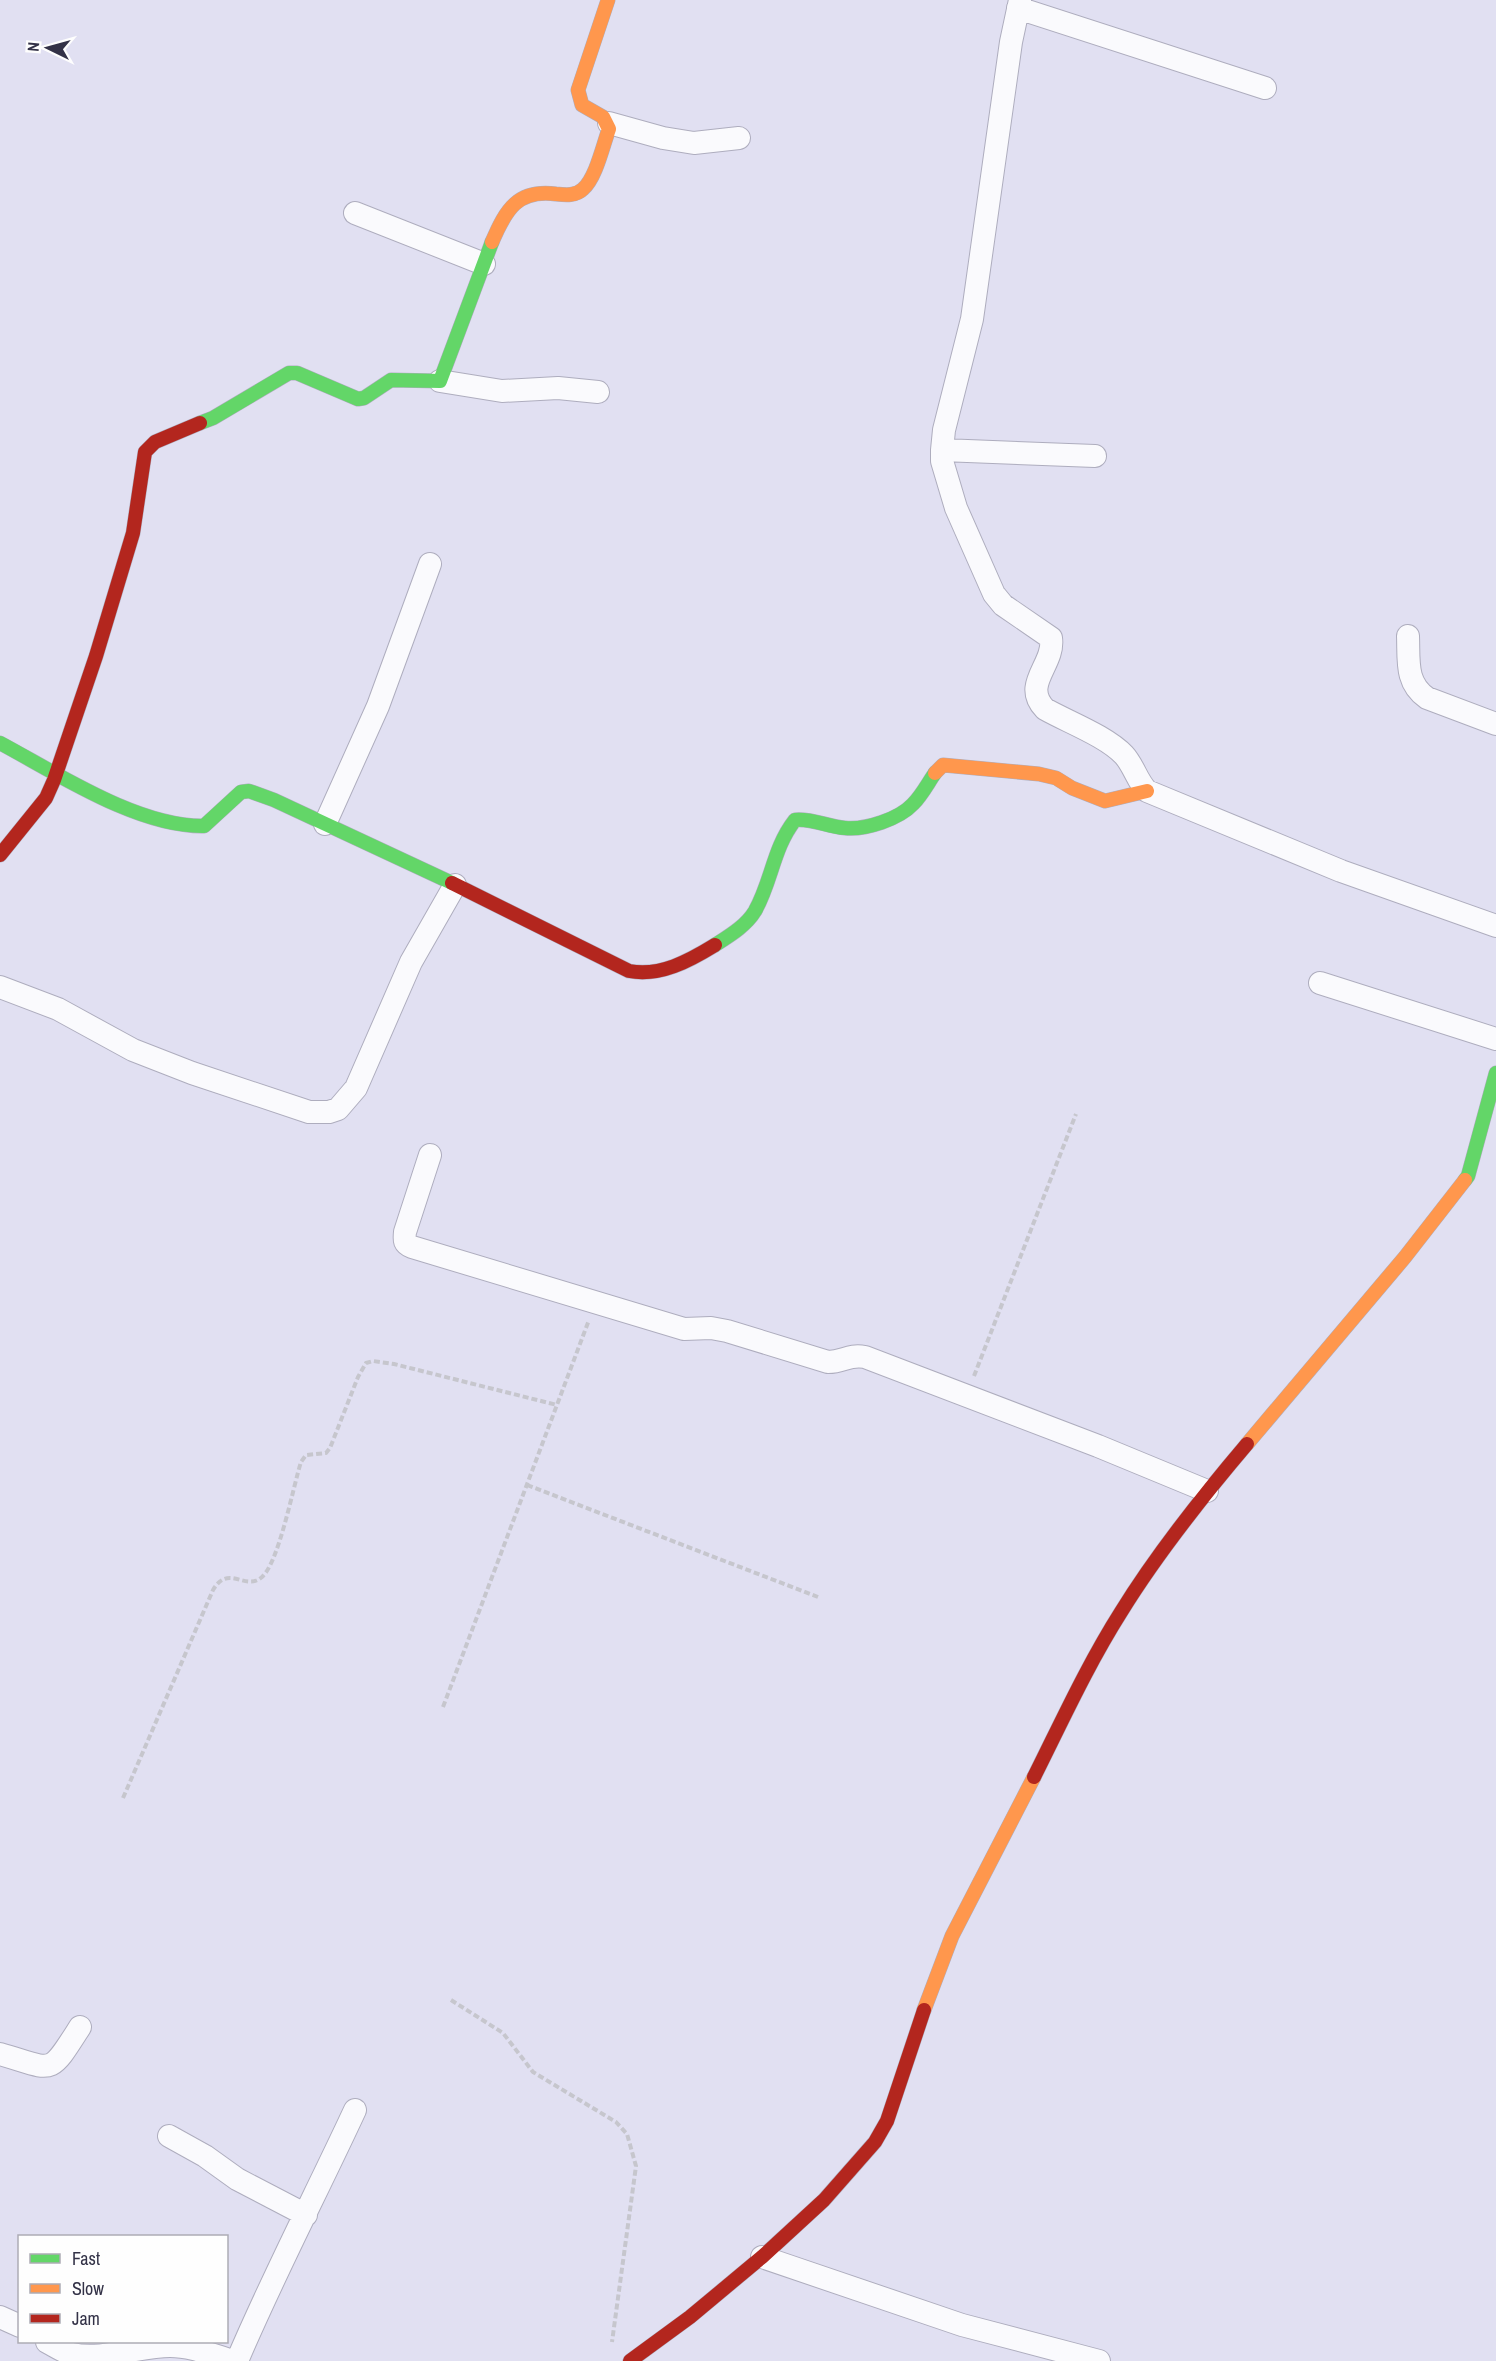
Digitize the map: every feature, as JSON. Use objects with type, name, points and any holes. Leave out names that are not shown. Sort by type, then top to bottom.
[{"type":"street","points":[[608,0],[578,90],[578,99],[583,107],[603,117],[609,123],[663,138],[694,143],[739,138]]},
{"type":"street","points":[[1265,88],[1019,4],[972,320],[944,430],[942,461],[956,508],[994,594],[1003,605],[1051,638],[1053,646],[1035,691],[1037,701],[1045,709],[1110,744],[1124,756],[1140,784],[1147,791],[1341,871],[1496,926]]},
{"type":"street","points":[[440,381],[504,217],[523,195],[533,191],[567,195],[585,188],[609,123]]},
{"type":"street","points":[[354,213],[484,264]]},
{"type":"street","points":[[0,855],[46,798],[56,773],[122,575],[133,533],[142,461],[145,452],[155,442],[213,418],[289,373],[297,373],[358,399],[368,396],[392,380],[440,381],[502,391],[558,388],[597,392]]},
{"type":"street","points":[[942,450],[1095,456]]},
{"type":"street","points":[[325,824],[378,706],[430,564]]},
{"type":"street","points":[[1408,636],[1411,678],[1418,692],[1426,698],[1496,724]]},
{"type":"street","points":[[0,743],[126,807],[178,825],[197,828],[204,826],[241,792],[249,791],[274,800],[455,885],[621,969],[654,973],[683,961],[739,930],[753,913],[777,847],[795,820],[803,819],[855,830],[866,828],[900,813],[913,804],[943,765],[1056,778],[1086,795],[1106,801],[1147,791]]},
{"type":"street","points":[[0,987],[58,1009],[133,1050],[192,1073],[309,1112],[329,1112],[338,1109],[356,1088],[411,962],[455,885]]},
{"type":"street","points":[[1320,983],[1496,1039]]},
{"type":"street","points":[[630,2361],[690,2317],[762,2257],[848,2174],[874,2142],[887,2121],[918,2025],[952,1936],[1011,1824],[1086,1672],[1120,1612],[1207,1491],[1460,1189],[1468,1176],[1496,1073]]},
{"type":"street","points":[[430,1155],[405,1233],[406,1245],[684,1329],[711,1328],[727,1331],[828,1362],[836,1362],[853,1355],[865,1358],[1207,1491]]},
{"type":"street","points":[[0,2054],[42,2067],[50,2067],[58,2062],[80,2028]]},
{"type":"street","points":[[58,2352],[89,2356],[152,2346],[172,2346],[189,2347],[235,2361],[266,2291],[306,2215],[355,2110]]},
{"type":"street","points":[[169,2136],[205,2156],[237,2179],[306,2215]]},
{"type":"street","points":[[762,2257],[962,2325],[1099,2361]]},
{"type":"street","points":[[0,2317],[18,2325]]},
{"type":"path","points":[[966,1396],[1076,1114]]},
{"type":"path","points":[[443,1707],[595,1303]]},
{"type":"path","points":[[123,1797],[213,1590],[224,1577],[252,1582],[264,1576],[274,1558],[300,1462],[306,1455],[326,1453],[330,1448],[358,1377],[366,1363],[373,1360],[394,1364],[557,1405]]},
{"type":"path","points":[[527,1485],[818,1597]]},
{"type":"path","points":[[451,2000],[503,2033],[533,2072],[616,2122],[627,2134],[636,2166],[611,2349]]},
{"type":"traffic: fast","points":[[200,423],[213,418],[289,373],[297,373],[358,399],[364,398],[391,380],[440,381],[492,242]]},
{"type":"traffic: fast","points":[[0,743],[99,796],[152,818],[179,824],[204,826],[241,792],[249,791],[274,800],[452,883]]},
{"type":"traffic: fast","points":[[715,945],[742,926],[755,911],[777,853],[795,820],[853,828],[891,819],[913,804],[935,773]]},
{"type":"traffic: fast","points":[[1465,1180],[1496,1073]]},
{"type":"traffic: slow","points":[[492,242],[508,211],[523,198],[543,193],[574,194],[583,189],[592,177],[609,129],[603,117],[582,105],[578,90],[608,0]]},
{"type":"traffic: slow","points":[[935,773],[943,765],[1039,774],[1056,778],[1072,788],[1105,801],[1147,791]]},
{"type":"traffic: slow","points":[[1247,1444],[1405,1257],[1465,1180]]},
{"type":"traffic: slow","points":[[924,2010],[952,1936],[1034,1777]]},
{"type":"traffic: jam","points":[[0,855],[46,798],[54,780],[96,656],[133,533],[145,452],[155,442],[200,423]]},
{"type":"traffic: jam","points":[[452,883],[629,971],[663,970],[685,962],[715,945]]},
{"type":"traffic: jam","points":[[1034,1777],[1086,1672],[1135,1590],[1181,1525],[1247,1444]]},
{"type":"traffic: jam","points":[[630,2361],[690,2317],[762,2257],[824,2200],[875,2142],[887,2121],[924,2010]]}]
